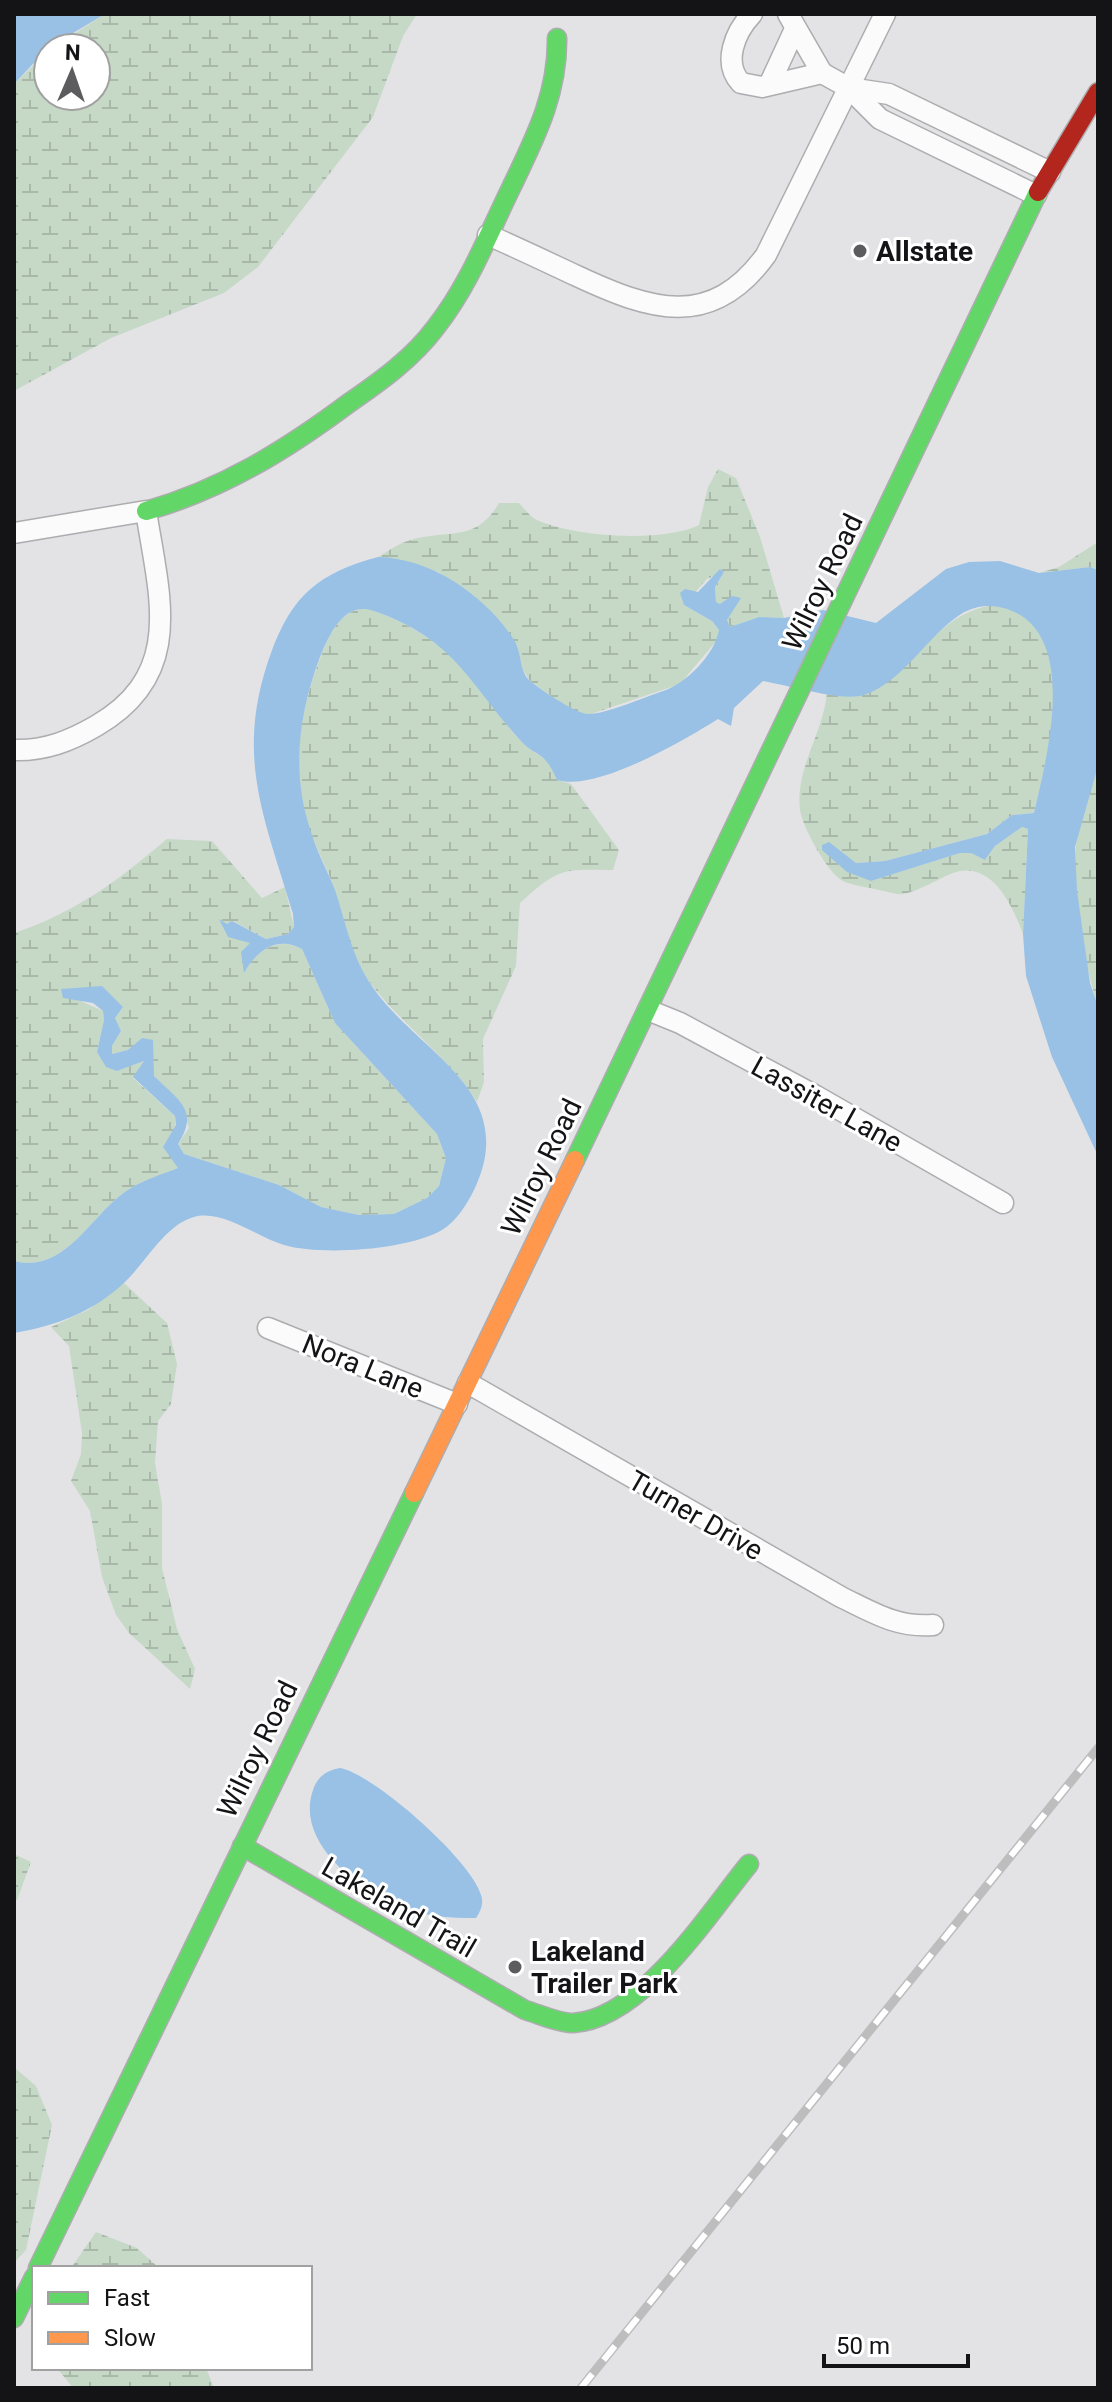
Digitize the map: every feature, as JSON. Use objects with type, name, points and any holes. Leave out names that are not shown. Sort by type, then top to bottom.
[{"type":"main road","points":[[146,511],[181,502],[247,475],[391,373],[444,317],[488,235],[549,106],[556,79],[557,38]]},
{"type":"main road","name":"Wilroy Road","points":[[39,2266],[648,1010],[1036,195],[1098,92]]},
{"type":"main road","name":"Lakeland Trail","points":[[242,1846],[525,2010],[571,2023],[606,2016],[647,1988],[749,1864]]},
{"type":"main road","points":[[14,2318],[32,2281]]},
{"type":"street","points":[[752,14],[734,45],[730,65],[734,75],[746,85],[762,87],[822,73]]},
{"type":"street","points":[[488,235],[628,299],[673,308],[699,306],[739,285],[766,255],[885,14]]},
{"type":"street","points":[[770,83],[792,22]]},
{"type":"street","points":[[792,22],[822,73],[849,88],[880,119],[1036,195]]},
{"type":"street","points":[[849,88],[889,94],[1050,172]]},
{"type":"street","points":[[14,533],[146,511],[161,614],[161,637],[147,680],[134,696],[106,720],[74,738],[50,747],[14,750]]},
{"type":"street","name":"Lassiter Lane","points":[[648,1010],[680,1023],[816,1096],[1003,1203]]},
{"type":"street","name":"Nora Lane","points":[[268,1328],[457,1404]]},
{"type":"street","name":"Turner Drive","points":[[468,1383],[874,1614],[905,1625],[933,1625]]},
{"type":"green space","points":[[105,14],[417,14],[403,36],[373,117],[258,267],[224,293],[111,338],[14,391],[14,84],[32,67],[32,112],[112,112],[112,32],[77,32]]},
{"type":"green space","points":[[718,469],[736,478],[760,537],[784,618],[759,617],[730,627],[727,620],[733,607],[716,603],[715,587],[724,572],[707,579],[684,605],[712,621],[719,630],[718,639],[680,684],[588,715],[571,710],[530,681],[523,670],[517,645],[473,595],[438,572],[378,557],[402,543],[469,530],[489,516],[499,503],[519,503],[537,520],[595,534],[641,536],[683,531],[699,525],[708,487]]},
{"type":"green space","points":[[1098,542],[1098,570],[1090,567],[1039,573],[1059,567]]},
{"type":"green space","points":[[994,605],[1018,613],[1036,629],[1048,651],[1053,678],[1053,706],[1045,765],[1034,813],[1012,815],[987,834],[885,861],[856,863],[829,843],[871,881],[960,853],[971,853],[985,860],[995,846],[1022,827],[1028,829],[1023,934],[1007,899],[990,879],[979,873],[967,870],[953,873],[903,894],[843,881],[830,869],[817,849],[800,810],[802,779],[827,692],[854,693],[876,687],[895,674],[948,625],[969,612]]},
{"type":"green space","points":[[366,608],[417,631],[459,663],[516,736],[545,760],[557,780],[571,784],[619,850],[613,870],[562,873],[543,883],[520,903],[516,966],[483,1039],[484,1082],[477,1102],[453,1070],[364,974],[304,810],[300,790],[299,747],[311,684],[334,628],[348,614]]},
{"type":"green space","points":[[1098,766],[1098,1006],[1080,926],[1075,863],[1080,825]]},
{"type":"green space","points":[[167,839],[212,841],[262,898],[285,887],[294,927],[288,934],[266,939],[233,921],[227,924],[221,920],[251,943],[245,971],[269,947],[285,944],[302,949],[335,1023],[437,1134],[446,1158],[439,1186],[427,1198],[394,1214],[359,1215],[321,1207],[279,1185],[184,1154],[178,1144],[189,1128],[181,1103],[154,1076],[142,1038],[129,1050],[112,1054],[112,1046],[121,1031],[115,1018],[123,1007],[74,998],[103,1011],[97,1052],[117,1071],[144,1061],[133,1078],[175,1116],[178,1168],[131,1188],[78,1238],[49,1259],[33,1263],[14,1261],[14,933],[37,925],[95,894]]},
{"type":"green space","points":[[124,1283],[167,1323],[177,1364],[171,1404],[158,1421],[155,1463],[162,1504],[162,1568],[177,1629],[195,1669],[190,1689],[129,1633],[116,1615],[102,1577],[90,1511],[71,1481],[81,1454],[82,1433],[69,1346],[51,1327],[88,1310]]},
{"type":"green space","points":[[14,1854],[31,1862],[17,1900],[14,1899]]},
{"type":"green space","points":[[14,2067],[36,2086],[52,2125],[26,2250],[14,2263]]},
{"type":"green space","points":[[96,2232],[137,2248],[157,2266],[72,2266]]},
{"type":"green space","points":[[59,2370],[207,2370],[214,2388],[73,2388]]},
{"type":"water","points":[[14,14],[105,14],[75,32],[32,32],[32,65],[14,84]]},
{"type":"water","points":[[378,557],[418,564],[455,582],[473,595],[514,640],[529,680],[566,705],[587,714],[614,709],[672,687],[698,667],[712,649],[719,630],[712,621],[684,605],[680,593],[685,589],[698,592],[720,569],[724,572],[715,587],[716,602],[720,604],[732,596],[741,598],[727,620],[730,627],[759,617],[784,618],[823,610],[876,623],[946,569],[969,562],[1000,561],[1039,573],[1090,567],[1098,570],[1098,766],[1075,847],[1077,891],[1090,983],[1098,1006],[1098,1156],[1052,1057],[1026,976],[1023,934],[1028,829],[1022,827],[995,846],[985,860],[971,853],[960,853],[871,881],[847,872],[822,850],[822,845],[829,842],[856,863],[885,861],[987,834],[1012,815],[1034,813],[1053,700],[1051,670],[1044,644],[1030,622],[1001,607],[984,606],[967,611],[949,623],[891,680],[864,695],[829,695],[763,681],[734,708],[731,726],[718,719],[639,762],[594,779],[574,782],[557,780],[544,758],[519,739],[441,648],[401,622],[374,611],[354,610],[333,630],[307,699],[299,764],[304,807],[362,970],[387,1005],[456,1073],[474,1097],[484,1124],[485,1154],[474,1190],[456,1218],[442,1230],[408,1242],[364,1249],[320,1250],[284,1245],[228,1220],[194,1217],[174,1228],[125,1282],[100,1302],[59,1322],[14,1333],[14,1261],[33,1263],[49,1259],[78,1238],[131,1188],[178,1168],[163,1147],[176,1125],[175,1116],[133,1077],[144,1061],[117,1071],[106,1067],[97,1052],[103,1011],[93,1003],[63,998],[61,989],[102,986],[123,1007],[115,1018],[121,1031],[112,1046],[112,1054],[128,1050],[142,1038],[153,1040],[154,1076],[178,1099],[186,1114],[187,1122],[178,1144],[184,1154],[279,1185],[321,1207],[359,1215],[394,1214],[427,1198],[439,1186],[446,1158],[437,1134],[335,1023],[302,949],[284,944],[268,948],[255,958],[244,973],[241,952],[250,943],[228,937],[219,919],[227,924],[232,921],[266,939],[288,934],[294,927],[257,785],[255,723],[260,689],[279,633],[299,601],[324,579]]},
{"type":"water","points":[[340,1768],[375,1786],[441,1841],[474,1880],[481,1895],[482,1907],[476,1918],[451,1918],[414,1912],[379,1898],[352,1878],[327,1853],[312,1823],[310,1807],[317,1781],[327,1772]]},
{"type":"railway","points":[[581,2388],[1098,1748]]},
{"type":"traffic: fast","points":[[146,511],[227,480],[277,452],[385,377],[427,338],[468,277],[536,133],[554,78],[557,38]]},
{"type":"traffic: fast","points":[[575,1160],[1038,192]]},
{"type":"traffic: fast","points":[[39,2266],[414,1493]]},
{"type":"traffic: fast","points":[[242,1846],[525,2010],[573,2023],[599,2017],[624,2004],[648,1984],[672,1961],[749,1864]]},
{"type":"traffic: fast","points":[[14,2318],[32,2281]]},
{"type":"traffic: slow","points":[[414,1493],[575,1160]]},
{"type":"traffic: jam","points":[[1038,192],[1098,92]]},
{"type":"place","name":"Allstate","points":[[860,251]]},
{"type":"place","name":"Lakeland Trailer Park","points":[[515,1967]]}]
